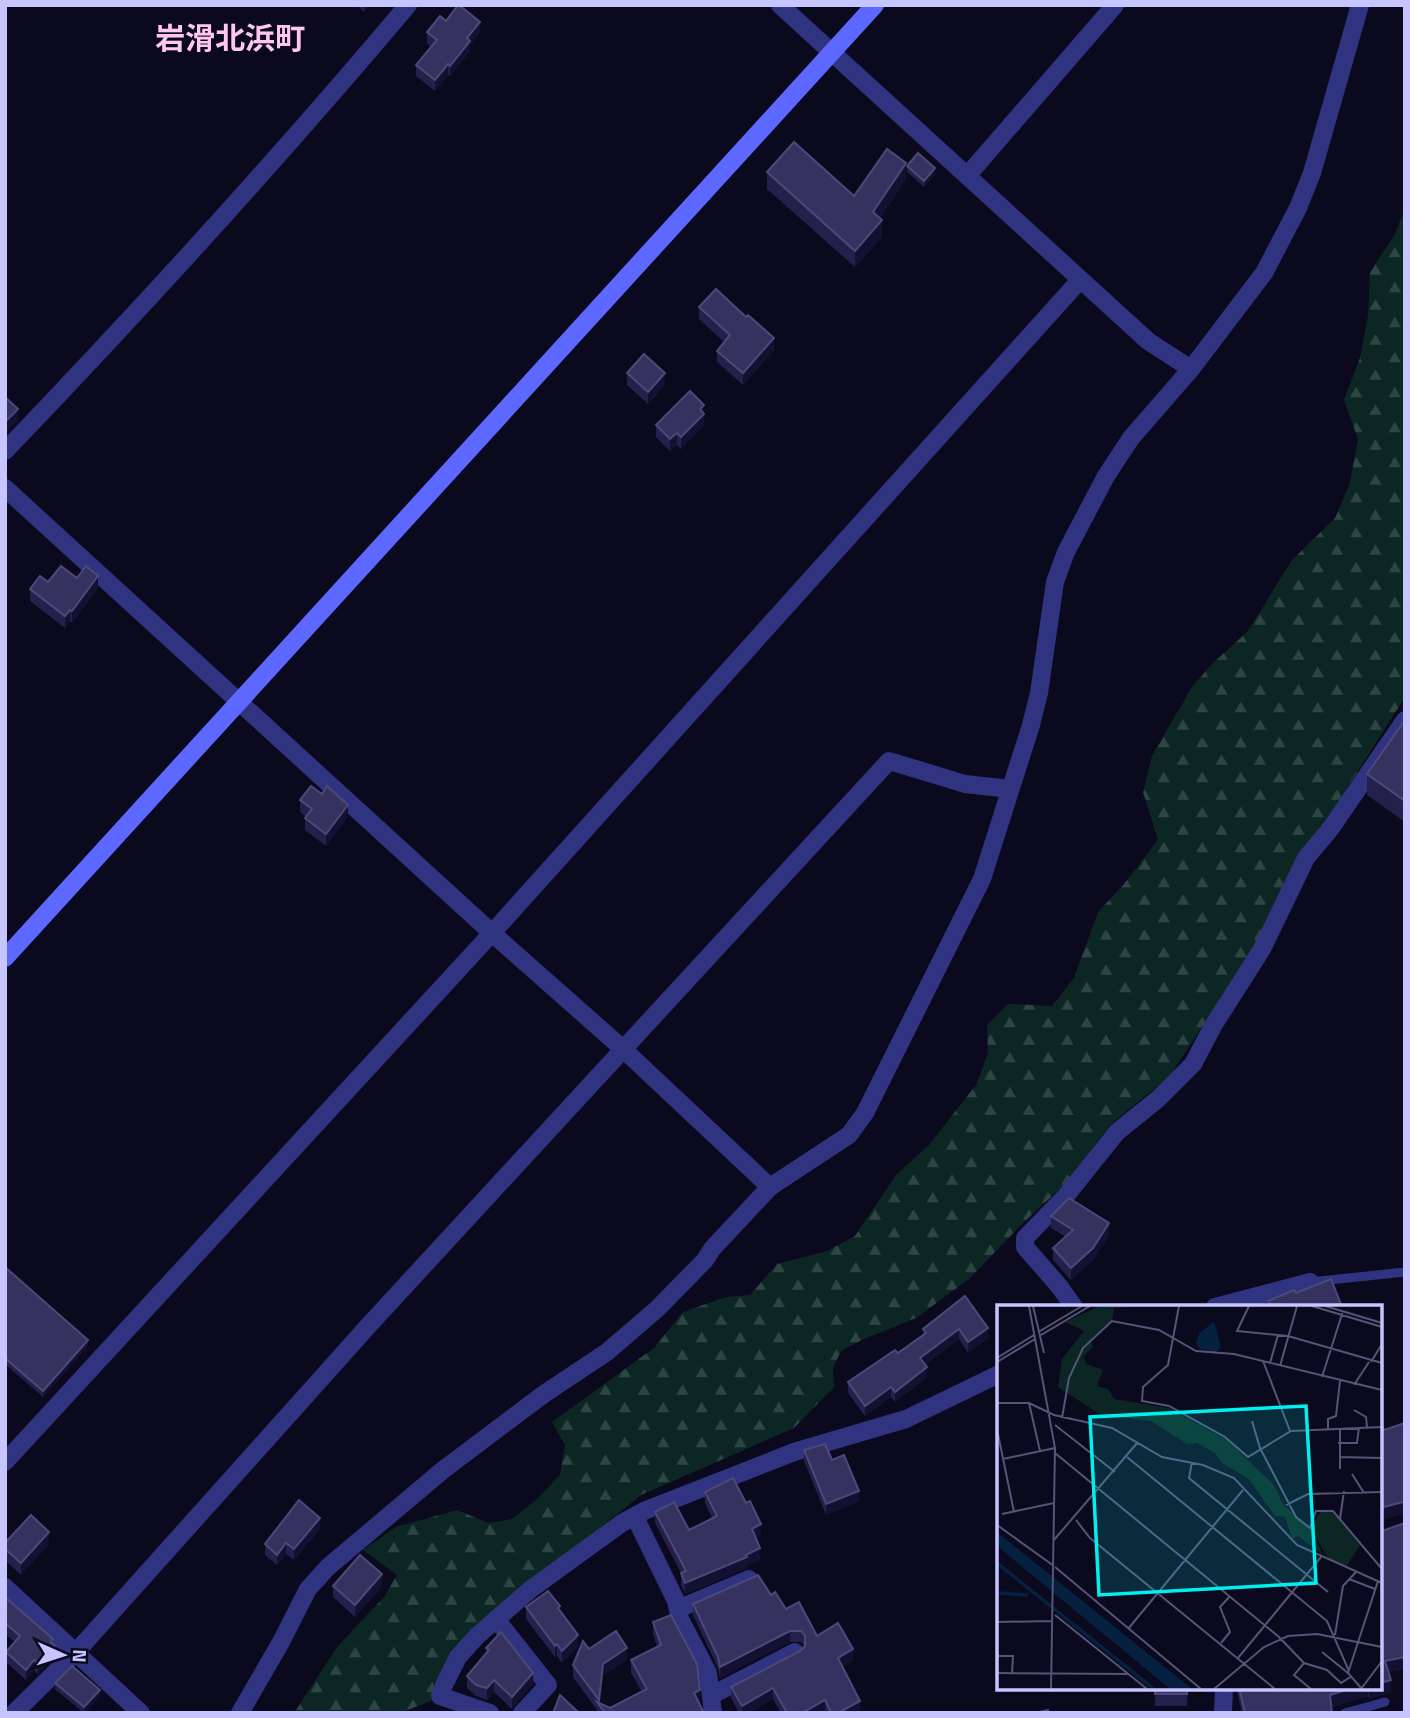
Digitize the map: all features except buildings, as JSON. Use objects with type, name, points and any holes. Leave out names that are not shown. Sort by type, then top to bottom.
[{"type":"street","points":[[5,451],[179,266],[317,113],[408,5]]},
{"type":"street","points":[[780,5],[1148,341],[1191,369]]},
{"type":"street","points":[[5,958],[875,5]]},
{"type":"street","points":[[967,176],[1115,5]]},
{"type":"street","points":[[240,1713],[308,1589],[328,1567],[443,1470],[544,1394],[607,1352],[676,1289],[771,1187],[849,1135],[865,1113],[982,878],[1039,693],[1055,582],[1066,552],[1106,476],[1131,438],[1191,369],[1264,273],[1298,208],[1312,173],[1360,5]]},
{"type":"street","points":[[5,1462],[492,933],[1080,279]]},
{"type":"street","points":[[5,488],[492,933],[623,1049],[771,1187]]},
{"type":"street","points":[[1073,1305],[1025,1247],[1025,1238],[1065,1197],[1117,1132],[1158,1099],[1193,1064],[1213,1026],[1262,949],[1306,858],[1331,828],[1405,720]]},
{"type":"street","points":[[14,1713],[77,1651],[369,1325],[890,761],[965,784],[1010,789]]},
{"type":"street","points":[[1223,1305],[1310,1282]]},
{"type":"street","points":[[490,1713],[440,1696],[458,1657],[477,1636],[531,1589],[622,1523],[644,1511],[794,1452],[906,1419],[997,1375]]},
{"type":"street","points":[[635,1517],[678,1609],[680,1619],[708,1673],[713,1704],[795,1652]]},
{"type":"street","points":[[678,1609],[749,1579]]},
{"type":"street","points":[[5,1587],[141,1713]]},
{"type":"street","points":[[496,1619],[548,1685],[522,1713]]},
{"type":"street","points":[[1223,1713],[1224,1690]]},
{"type":"lane","points":[[1310,1282],[1405,1272]]},
{"type":"lane","points":[[1345,1713],[1385,1702]]},
{"type":"green space","points":[[1405,209],[1405,697],[1327,820],[1251,953],[1169,1077],[1111,1124],[1061,1188],[969,1279],[916,1318],[841,1351],[833,1368],[834,1387],[794,1428],[641,1495],[474,1629],[435,1681],[431,1701],[400,1713],[294,1713],[337,1647],[384,1597],[397,1575],[363,1550],[396,1527],[457,1510],[489,1523],[512,1519],[536,1500],[560,1475],[565,1445],[552,1422],[654,1348],[683,1312],[726,1297],[750,1295],[777,1264],[827,1251],[855,1236],[897,1174],[929,1145],[976,1085],[988,1053],[987,1025],[1008,1004],[1052,1006],[1074,978],[1098,912],[1158,840],[1143,792],[1152,756],[1192,687],[1212,664],[1248,631],[1292,560],[1335,518],[1350,483],[1358,439],[1344,400],[1360,358],[1368,316],[1370,272],[1394,236]]},
{"type":"district","name":"岩滑北浜町","points":[[230,38]]}]
